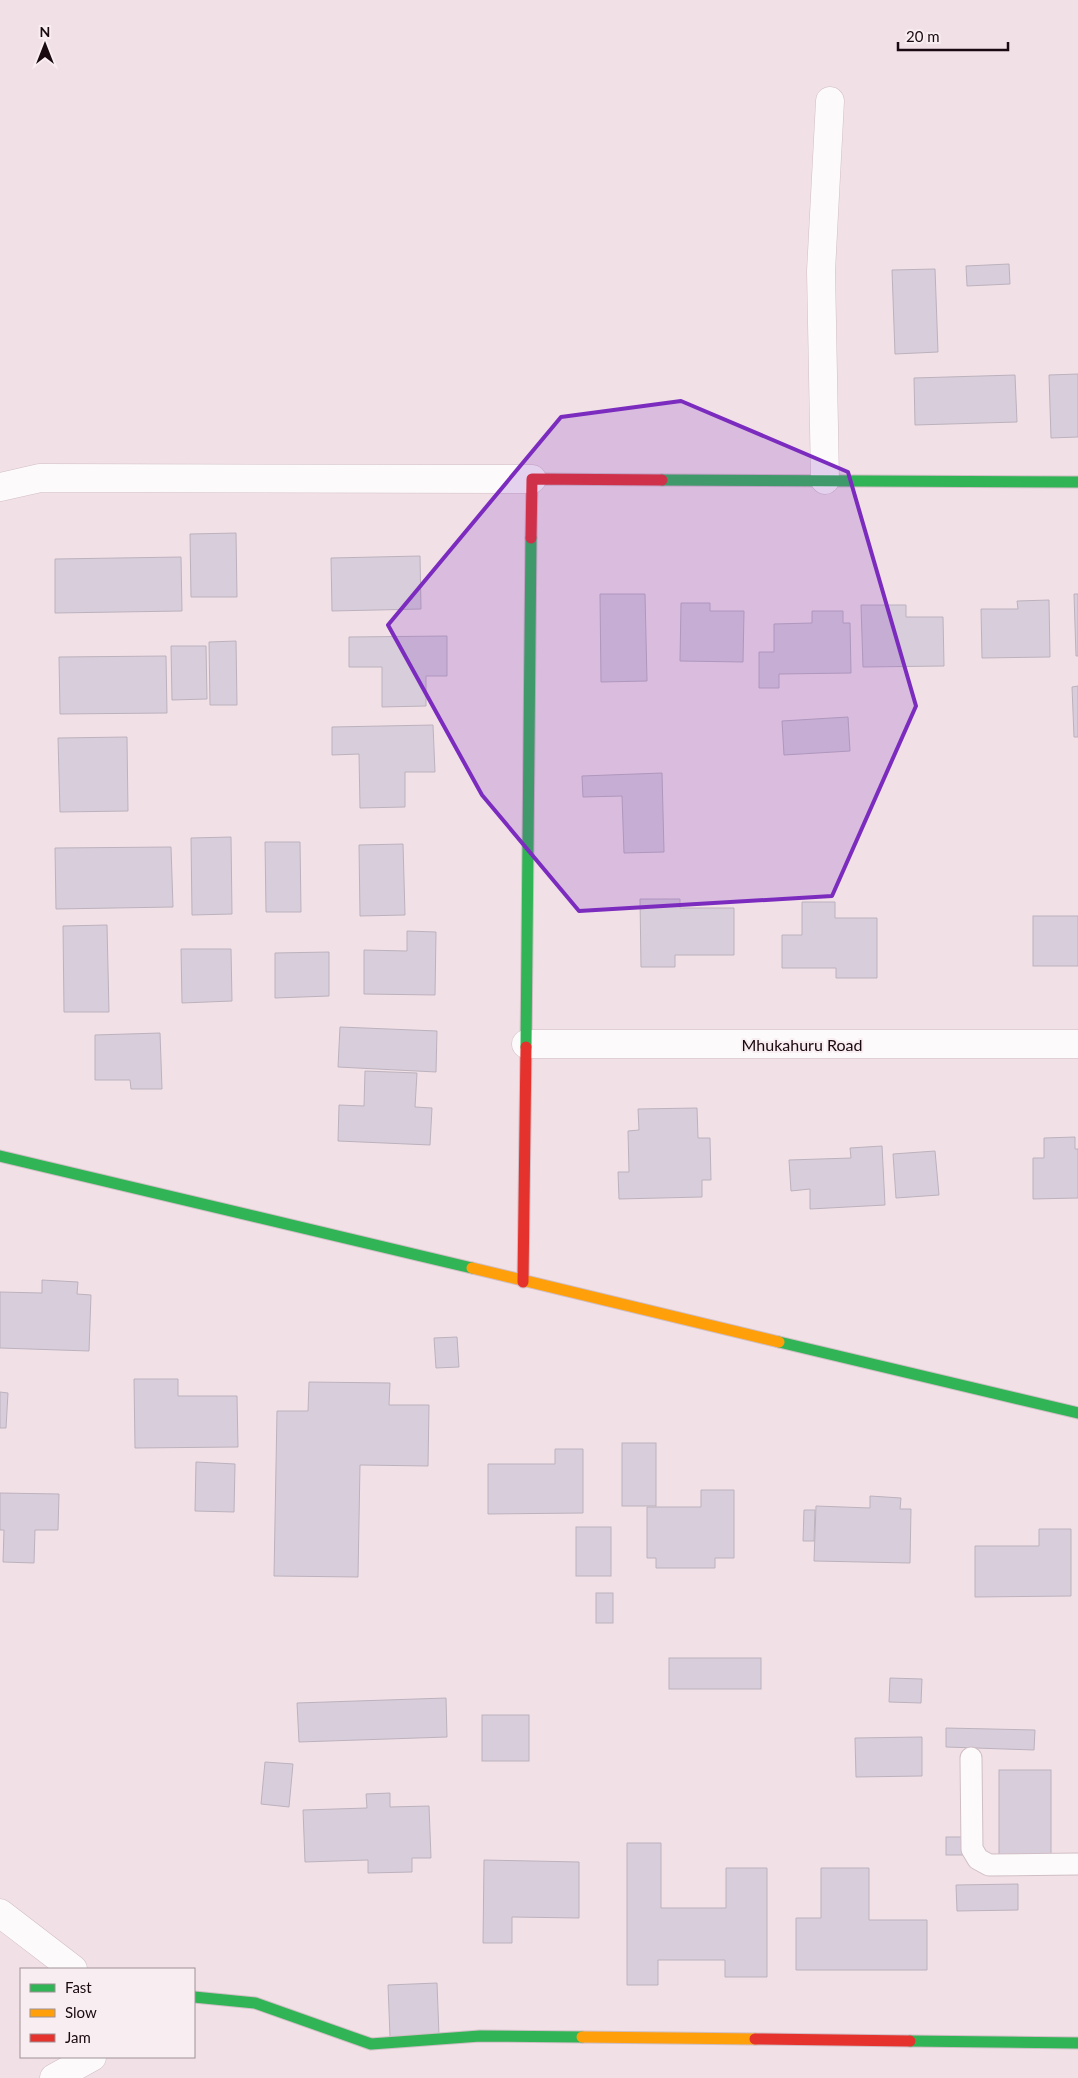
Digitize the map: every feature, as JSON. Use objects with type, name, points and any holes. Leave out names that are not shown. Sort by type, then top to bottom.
[{"type":"street","points":[[826,480],[821,271],[830,101]]},
{"type":"street","points":[[0,487],[40,478],[1078,482]]},
{"type":"street","points":[[523,1282],[532,479]]},
{"type":"street","name":"Mhukahuru Road","points":[[526,1044],[1078,1044]]},
{"type":"street","points":[[0,1156],[1078,1413]]},
{"type":"street","points":[[0,1913],[72,1968]]},
{"type":"street","points":[[195,1997],[255,2003],[371,2044],[480,2036],[1078,2043]]},
{"type":"street","points":[[54,2078],[90,2058]]},
{"type":"lane","points":[[971,1758],[972,1849],[978,1859],[989,1865],[1078,1864]]},
{"type":"highlighted area","points":[[681,401],[848,472],[916,706],[832,896],[579,911],[482,795],[388,625],[561,417]]},
{"type":"building","points":[[1009,264],[1010,284],[967,286],[966,266]]},
{"type":"building","points":[[935,269],[938,352],[895,354],[892,270]]},
{"type":"building","points":[[1078,374],[1078,437],[1051,438],[1049,375]]},
{"type":"building","points":[[1015,375],[1017,422],[915,425],[914,378]]},
{"type":"building","points":[[236,533],[237,597],[191,597],[190,534]]},
{"type":"building","points":[[420,556],[421,609],[332,611],[331,558]]},
{"type":"building","points":[[181,557],[182,611],[55,613],[55,559]]},
{"type":"building","points":[[600,594],[645,594],[647,681],[601,682]]},
{"type":"building","points":[[1074,594],[1078,594],[1078,656],[1076,656]]},
{"type":"building","points":[[1049,600],[1050,657],[982,658],[981,609],[1018,609],[1017,601]]},
{"type":"building","points":[[681,603],[710,603],[710,611],[744,611],[743,662],[680,661]]},
{"type":"building","points":[[861,605],[906,605],[906,617],[943,617],[944,666],[863,667]]},
{"type":"building","points":[[812,611],[843,611],[843,623],[850,623],[851,673],[779,674],[779,688],[759,688],[759,652],[774,652],[774,624],[812,623]]},
{"type":"building","points":[[447,636],[447,676],[426,676],[426,706],[382,707],[382,667],[349,667],[349,637]]},
{"type":"building","points":[[236,641],[237,705],[210,705],[209,642]]},
{"type":"building","points":[[171,646],[206,646],[207,699],[172,700]]},
{"type":"building","points":[[166,656],[167,713],[60,714],[59,657]]},
{"type":"building","points":[[1078,686],[1078,737],[1074,737],[1072,687]]},
{"type":"building","points":[[848,717],[850,751],[784,755],[782,721]]},
{"type":"building","points":[[433,725],[435,772],[405,772],[405,807],[360,808],[359,754],[332,755],[332,727]]},
{"type":"building","points":[[127,737],[128,811],[60,812],[58,738]]},
{"type":"building","points":[[662,773],[664,852],[624,853],[622,796],[583,797],[582,776]]},
{"type":"building","points":[[231,837],[232,914],[192,915],[191,838]]},
{"type":"building","points":[[265,842],[300,842],[301,912],[266,912]]},
{"type":"building","points":[[403,844],[405,915],[360,916],[359,845]]},
{"type":"building","points":[[171,847],[173,907],[56,909],[55,848]]},
{"type":"building","points":[[640,899],[680,899],[680,908],[734,908],[734,955],[675,955],[675,967],[641,967]]},
{"type":"building","points":[[802,902],[835,902],[835,918],[877,918],[877,978],[836,978],[836,968],[782,968],[782,935],[802,935]]},
{"type":"building","points":[[1033,916],[1078,916],[1078,966],[1033,966]]},
{"type":"building","points":[[107,925],[109,1012],[64,1012],[63,926]]},
{"type":"building","points":[[407,931],[436,932],[435,995],[364,994],[364,950],[407,951]]},
{"type":"building","points":[[181,949],[231,949],[232,1001],[182,1003]]},
{"type":"building","points":[[329,952],[329,996],[275,998],[275,953]]},
{"type":"building","points":[[340,1027],[437,1031],[436,1072],[338,1067]]},
{"type":"building","points":[[160,1033],[162,1089],[131,1089],[130,1080],[95,1080],[95,1035]]},
{"type":"building","points":[[365,1071],[417,1073],[415,1107],[432,1108],[430,1145],[338,1141],[339,1105],[364,1106]]},
{"type":"building","points":[[697,1108],[698,1138],[710,1138],[711,1180],[702,1180],[702,1197],[619,1199],[618,1172],[629,1172],[628,1131],[639,1130],[638,1109]]},
{"type":"building","points":[[1075,1137],[1075,1149],[1078,1149],[1078,1198],[1033,1199],[1033,1158],[1044,1158],[1044,1138]]},
{"type":"building","points":[[882,1146],[885,1205],[810,1209],[810,1189],[791,1191],[789,1160],[851,1158],[850,1148]]},
{"type":"building","points":[[935,1151],[939,1195],[896,1198],[893,1154]]},
{"type":"building","points":[[42,1280],[78,1282],[77,1294],[91,1295],[89,1351],[0,1348],[0,1292],[42,1293]]},
{"type":"building","points":[[457,1337],[459,1367],[436,1368],[434,1338]]},
{"type":"building","points":[[134,1379],[178,1379],[178,1396],[237,1396],[238,1447],[135,1448]]},
{"type":"building","points":[[309,1382],[390,1383],[389,1405],[429,1405],[428,1466],[360,1465],[358,1577],[274,1576],[277,1411],[308,1411]]},
{"type":"building","points":[[0,1392],[8,1393],[6,1428],[0,1428]]},
{"type":"building","points":[[622,1443],[656,1443],[656,1506],[622,1506]]},
{"type":"building","points":[[555,1449],[583,1449],[583,1513],[488,1514],[488,1464],[555,1464]]},
{"type":"building","points":[[196,1462],[235,1464],[234,1512],[195,1511]]},
{"type":"building","points":[[701,1490],[734,1490],[734,1558],[715,1558],[715,1568],[656,1568],[656,1558],[647,1558],[647,1507],[701,1507]]},
{"type":"building","points":[[0,1493],[59,1494],[58,1530],[35,1530],[34,1563],[3,1562],[4,1530],[0,1530]]},
{"type":"building","points":[[870,1496],[901,1498],[900,1509],[911,1509],[910,1563],[814,1561],[816,1506],[870,1508]]},
{"type":"building","points":[[804,1510],[815,1510],[814,1541],[803,1541]]},
{"type":"building","points":[[576,1527],[611,1527],[611,1576],[576,1576]]},
{"type":"building","points":[[1039,1529],[1071,1529],[1071,1596],[975,1597],[975,1546],[1039,1546]]},
{"type":"building","points":[[596,1593],[613,1593],[613,1623],[596,1623]]},
{"type":"building","points":[[669,1658],[761,1658],[761,1689],[669,1689]]},
{"type":"building","points":[[890,1678],[922,1679],[921,1703],[889,1702]]},
{"type":"building","points":[[446,1698],[447,1737],[299,1742],[297,1703]]},
{"type":"building","points":[[482,1715],[529,1715],[529,1761],[482,1761]]},
{"type":"building","points":[[946,1728],[1035,1730],[1034,1750],[946,1747]]},
{"type":"building","points":[[922,1737],[922,1776],[856,1777],[855,1738]]},
{"type":"building","points":[[265,1762],[293,1764],[289,1807],[261,1804]]},
{"type":"building","points":[[999,1770],[1051,1770],[1051,1864],[999,1864]]},
{"type":"building","points":[[390,1793],[390,1807],[429,1806],[431,1858],[412,1858],[412,1872],[368,1873],[368,1860],[305,1862],[303,1810],[367,1808],[366,1794]]},
{"type":"building","points":[[946,1837],[964,1837],[964,1855],[946,1855]]},
{"type":"building","points":[[627,1843],[661,1843],[661,1908],[726,1908],[726,1868],[767,1868],[767,1977],[725,1977],[725,1960],[658,1960],[658,1985],[627,1985]]},
{"type":"building","points":[[484,1860],[579,1862],[579,1918],[512,1917],[512,1943],[483,1943]]},
{"type":"building","points":[[821,1868],[869,1868],[869,1920],[927,1920],[927,1970],[796,1970],[796,1918],[821,1918]]},
{"type":"building","points":[[1018,1884],[1018,1910],[957,1911],[956,1885]]},
{"type":"building","points":[[437,1983],[439,2035],[390,2037],[388,1985]]},
{"type":"traffic: fast","points":[[662,480],[1078,482]]},
{"type":"traffic: fast","points":[[526,1047],[531,538]]},
{"type":"traffic: fast","points":[[0,1156],[472,1268]]},
{"type":"traffic: fast","points":[[779,1342],[1078,1413]]},
{"type":"traffic: fast","points":[[195,1997],[255,2003],[371,2044],[480,2036],[582,2037]]},
{"type":"traffic: fast","points":[[910,2041],[1078,2043]]},
{"type":"traffic: slow","points":[[472,1268],[779,1342]]},
{"type":"traffic: slow","points":[[582,2037],[755,2039]]},
{"type":"traffic: jam","points":[[531,538],[532,479],[662,480]]},
{"type":"traffic: jam","points":[[523,1282],[526,1047]]},
{"type":"traffic: jam","points":[[755,2039],[910,2041]]}]
